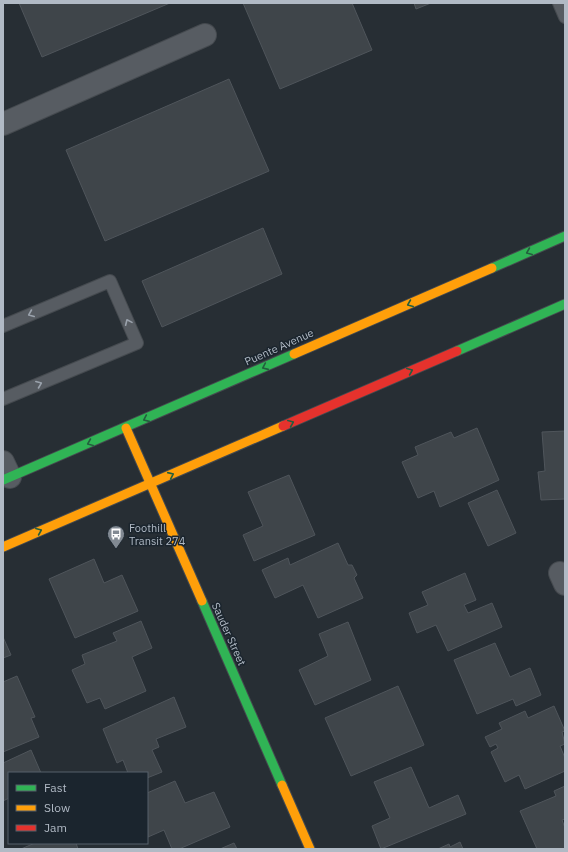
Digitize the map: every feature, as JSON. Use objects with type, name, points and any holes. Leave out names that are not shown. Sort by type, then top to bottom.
[{"type":"main road","name":"Puente Avenue","points":[[5,473],[126,428],[565,236]]},
{"type":"main road","points":[[3,547],[565,304]]},
{"type":"main road","name":"Sauder Street","points":[[126,428],[310,849]]},
{"type":"street","points":[[3,124],[205,35]]},
{"type":"lane","points":[[559,3],[565,17]]},
{"type":"lane","points":[[3,326],[110,281],[137,343],[3,399]]},
{"type":"building","points":[[19,3],[170,3],[42,57]]},
{"type":"building","points":[[243,3],[352,3],[372,50],[280,89]]},
{"type":"building","points":[[414,3],[431,3],[416,9]]},
{"type":"building","points":[[229,79],[269,171],[105,241],[66,150]]},
{"type":"building","points":[[263,228],[282,274],[162,327],[142,281]]},
{"type":"building","points":[[477,428],[499,480],[440,507],[434,491],[418,498],[402,462],[418,455],[415,447],[451,432],[454,438]]},
{"type":"building","points":[[565,431],[565,499],[541,500],[538,472],[545,471],[542,432]]},
{"type":"building","points":[[289,475],[315,535],[254,561],[243,535],[263,526],[248,492]]},
{"type":"building","points":[[497,490],[516,533],[488,546],[468,503]]},
{"type":"building","points":[[338,543],[348,565],[352,565],[357,575],[354,578],[363,598],[318,618],[303,585],[275,598],[262,570],[288,558],[290,565]]},
{"type":"building","points":[[94,559],[104,583],[122,575],[138,611],[75,638],[49,579]]},
{"type":"building","points":[[465,573],[476,600],[464,605],[468,613],[492,603],[502,627],[448,651],[436,625],[417,633],[409,613],[428,605],[422,592]]},
{"type":"building","points":[[141,621],[152,648],[132,657],[146,691],[105,709],[100,698],[87,703],[72,670],[85,664],[82,655],[117,641],[113,633]]},
{"type":"building","points":[[348,622],[371,680],[315,705],[299,670],[328,656],[319,634]]},
{"type":"building","points":[[3,637],[11,655],[3,658]]},
{"type":"building","points":[[495,643],[510,677],[530,668],[541,695],[516,706],[513,699],[477,714],[454,660]]},
{"type":"building","points":[[17,676],[35,717],[31,718],[39,737],[3,752],[3,682]]},
{"type":"building","points":[[398,686],[424,745],[351,776],[325,718]]},
{"type":"building","points":[[174,697],[186,727],[156,739],[159,747],[152,750],[162,772],[148,778],[148,772],[128,772],[123,760],[117,763],[103,729]]},
{"type":"building","points":[[554,706],[565,731],[562,732],[565,744],[560,746],[565,758],[565,771],[525,789],[519,775],[505,782],[491,752],[498,748],[496,744],[490,747],[485,737],[502,729],[499,723],[525,711],[528,718]]},
{"type":"building","points":[[31,750],[41,772],[8,772],[8,798],[3,801],[3,763]]},
{"type":"building","points":[[411,767],[429,808],[458,795],[466,814],[381,849],[372,826],[390,818],[374,782]]},
{"type":"building","points":[[175,781],[185,803],[214,792],[230,827],[179,849],[172,849],[164,830],[148,837],[148,793]]},
{"type":"building","points":[[565,786],[565,819],[562,820],[565,828],[565,849],[537,849],[520,811],[556,796],[554,791]]},
{"type":"building","points":[[460,842],[463,849],[438,849],[449,844],[450,847]]},
{"type":"building","points":[[234,843],[237,849],[220,849]]},
{"type":"building","points":[[33,844],[76,844],[78,849],[21,849]]},
{"type":"traffic: fast","points":[[492,268],[565,236]]},
{"type":"traffic: fast","points":[[457,351],[565,304]]},
{"type":"traffic: fast","points":[[3,480],[294,354]]},
{"type":"traffic: fast","points":[[202,601],[282,785]]},
{"type":"traffic: slow","points":[[294,354],[492,268]]},
{"type":"traffic: slow","points":[[3,547],[283,426]]},
{"type":"traffic: slow","points":[[126,428],[202,601]]},
{"type":"traffic: slow","points":[[282,785],[310,849]]},
{"type":"traffic: jam","points":[[283,426],[457,351]]},
{"type":"place","name":"Foothill Transit 274","points":[[116,549]]}]
